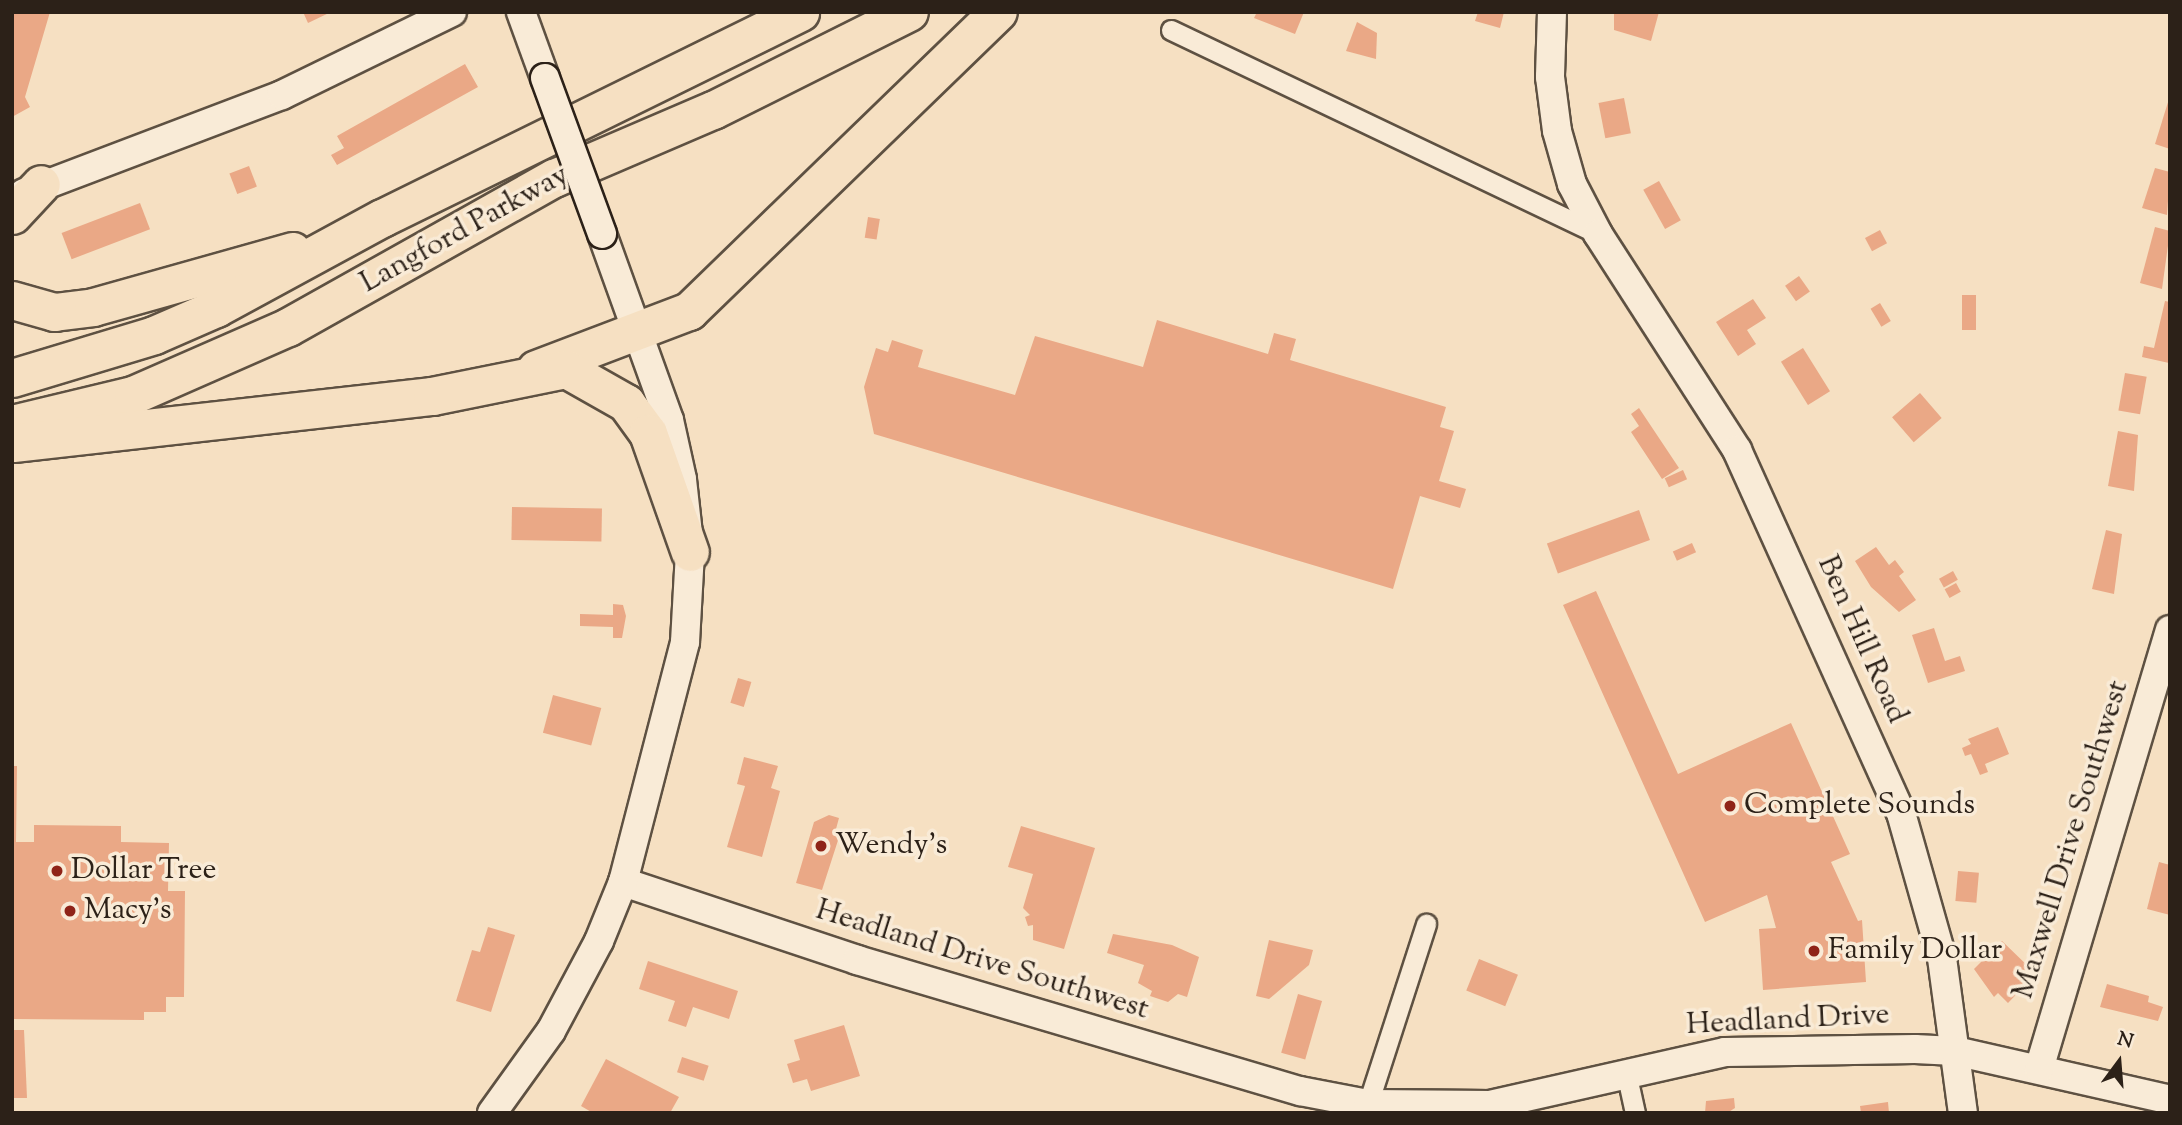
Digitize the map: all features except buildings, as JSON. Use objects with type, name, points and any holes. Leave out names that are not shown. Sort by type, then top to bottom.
[{"type":"highway","name":"Langford Parkway","points":[[12,378],[154,335],[256,288],[382,218],[800,12]]},
{"type":"highway","name":"Langford Parkway","points":[[12,424],[133,395],[288,327],[554,178],[713,110],[908,12]]},
{"type":"highway","points":[[529,373],[638,328],[689,311],[722,283],[998,12]]},
{"type":"highway","points":[[12,215],[22,188]]},
{"type":"highway","points":[[15,299],[54,312],[104,304],[265,260],[382,218]]},
{"type":"highway","points":[[12,443],[432,396],[529,373],[566,369],[626,403],[648,433],[690,552]]},
{"type":"main road","points":[[22,188],[172,141],[282,95],[452,12]]},
{"type":"main road","points":[[492,1113],[577,987],[622,882],[685,642],[690,552],[686,499],[670,420],[521,12]]},
{"type":"main road","name":"Ben Hill Road","points":[[1552,12],[1550,77],[1557,131],[1572,184],[1598,234],[1737,450],[1856,710],[1924,882],[1955,1051],[1963,1113]]},
{"type":"main road","name":"Maxwell Drive Southwest","points":[[2039,1069],[2170,630]]},
{"type":"main road","name":"Headland Drive Southwest","points":[[622,882],[857,960],[1326,1096]]},
{"type":"main road","name":"Headland Drive","points":[[1326,1096],[1366,1109],[1490,1105],[1626,1072],[1725,1052],[1955,1051],[2170,1100]]},
{"type":"street","points":[[1171,30],[1598,234]]},
{"type":"street","points":[[1366,1109],[1426,924]]},
{"type":"street","points":[[1626,1072],[1635,1113]]},
{"type":"place","name":"Complete Sounds","points":[[1730,806]]},
{"type":"place","name":"Wendy's","points":[[821,846]]},
{"type":"place","name":"Dollar Tree","points":[[57,871]]},
{"type":"place","name":"Macy's","points":[[70,911]]},
{"type":"place","name":"Family Dollar","points":[[1814,951]]}]
